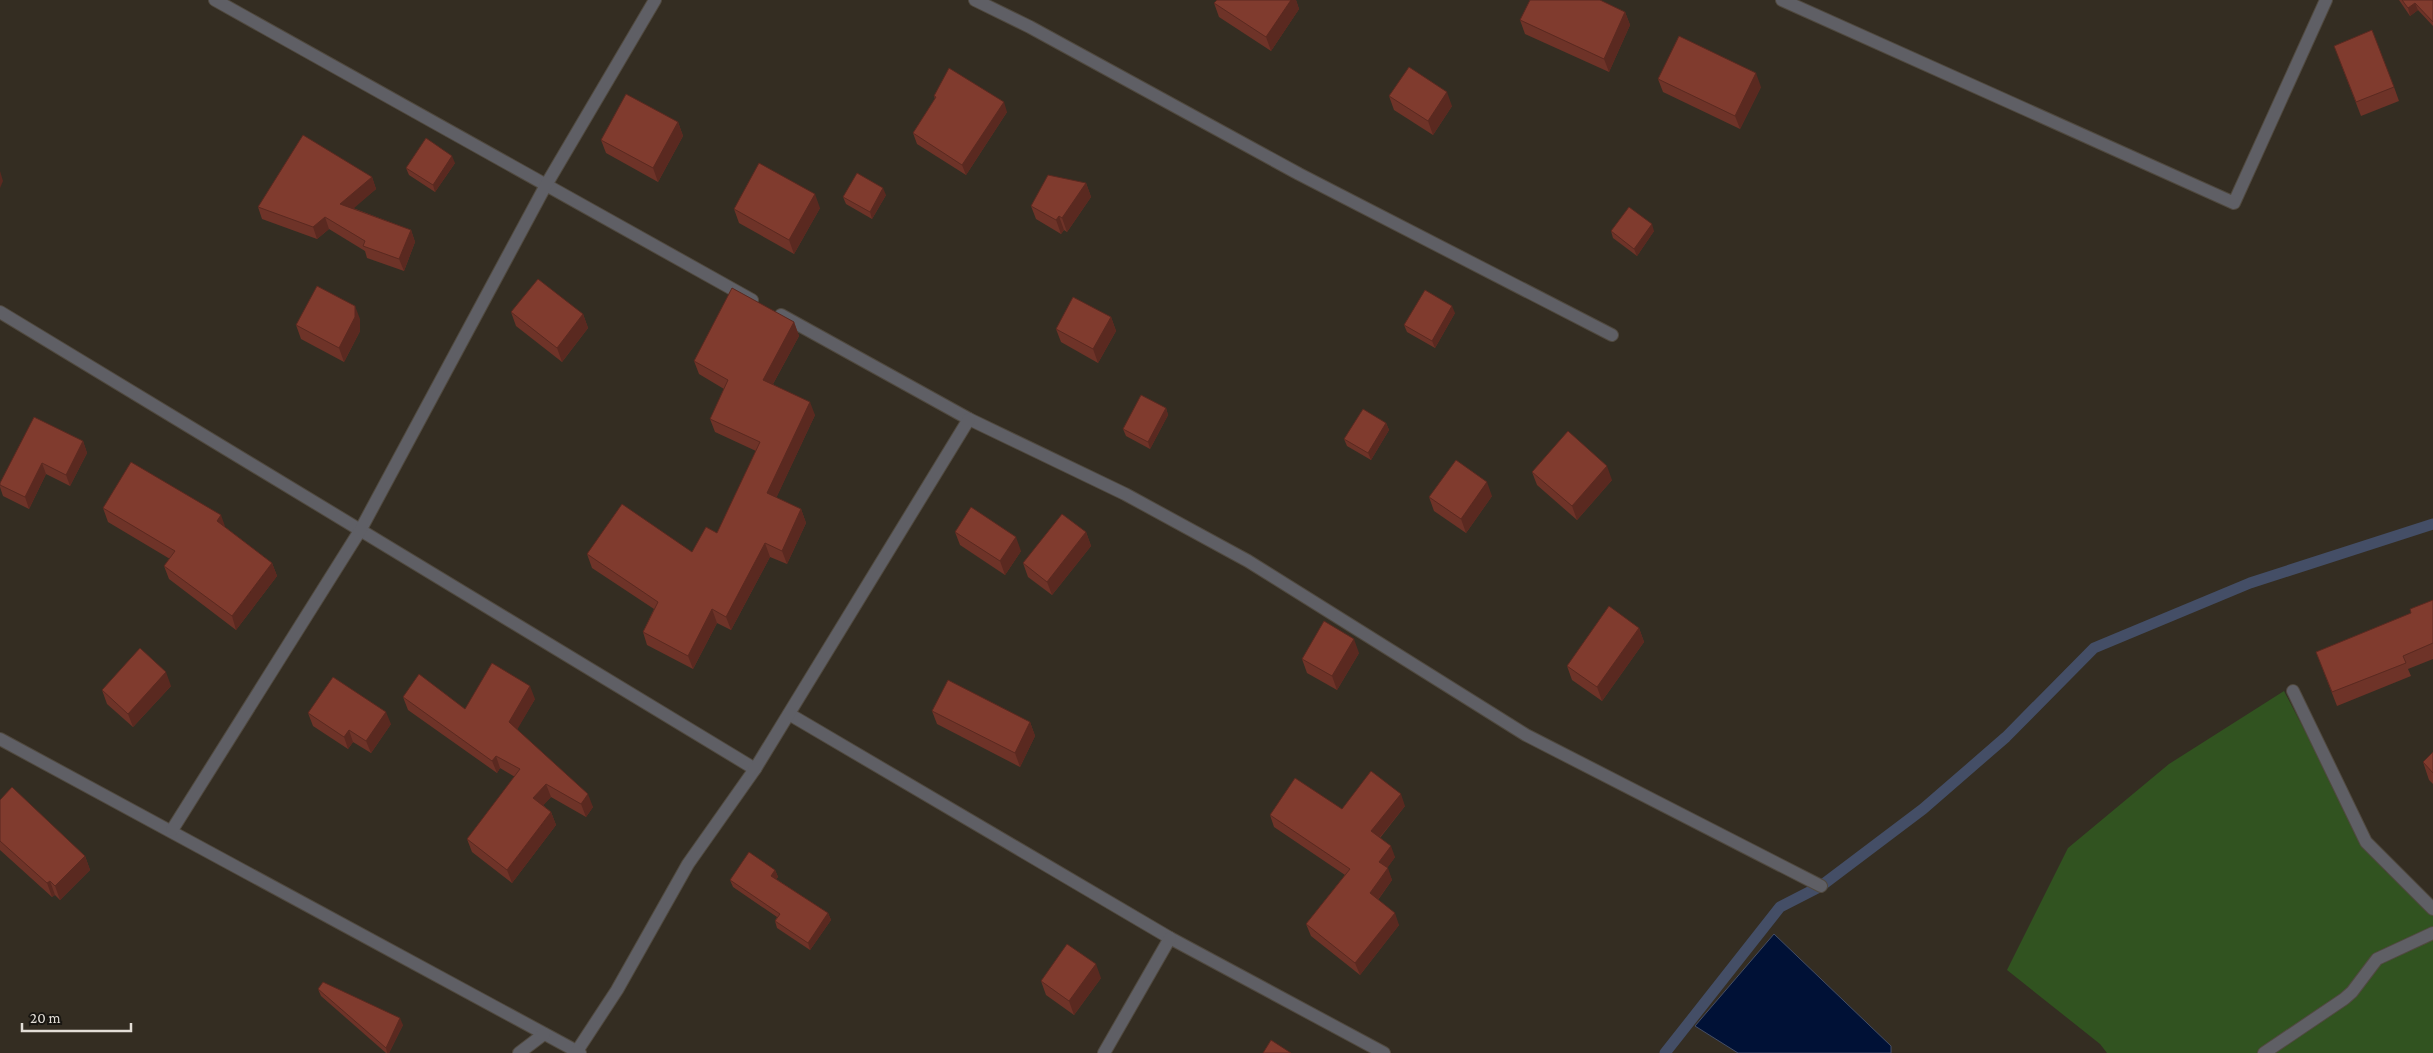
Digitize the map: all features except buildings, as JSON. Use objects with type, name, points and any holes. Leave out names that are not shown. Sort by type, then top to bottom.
[{"type":"street","points":[[215,0],[969,419],[1125,494],[1248,561],[1526,735],[1821,886]]},
{"type":"street","points":[[172,830],[361,529],[546,185],[655,0]]},
{"type":"street","points":[[975,0],[1030,27],[1300,174],[1612,335]]},
{"type":"street","points":[[1782,0],[2234,203],[2326,0]]},
{"type":"street","points":[[0,312],[755,769]]},
{"type":"street","points":[[0,739],[172,830],[578,1052],[617,990],[688,864],[755,769],[969,419]]},
{"type":"street","points":[[2293,691],[2366,842],[2433,909]]},
{"type":"street","points":[[789,714],[1170,938],[1384,1053]]},
{"type":"street","points":[[2264,1053],[2344,999],[2352,992],[2377,959],[2433,933]]},
{"type":"street","points":[[1104,1053],[1170,938]]},
{"type":"street","points":[[519,1053],[544,1034]]},
{"type":"green space","points":[[2284,691],[2329,777],[2385,871],[2413,893],[2433,914],[2433,1053],[2107,1053],[2100,1044],[2007,970],[2068,848],[2169,764]]},
{"type":"water","points":[[1774,934],[1891,1046],[1891,1053],[1738,1053],[1695,1026]]},
{"type":"waterway","points":[[1665,1053],[1780,907],[1821,886],[1923,809],[2006,737],[2094,648],[2250,583],[2433,524]]}]
